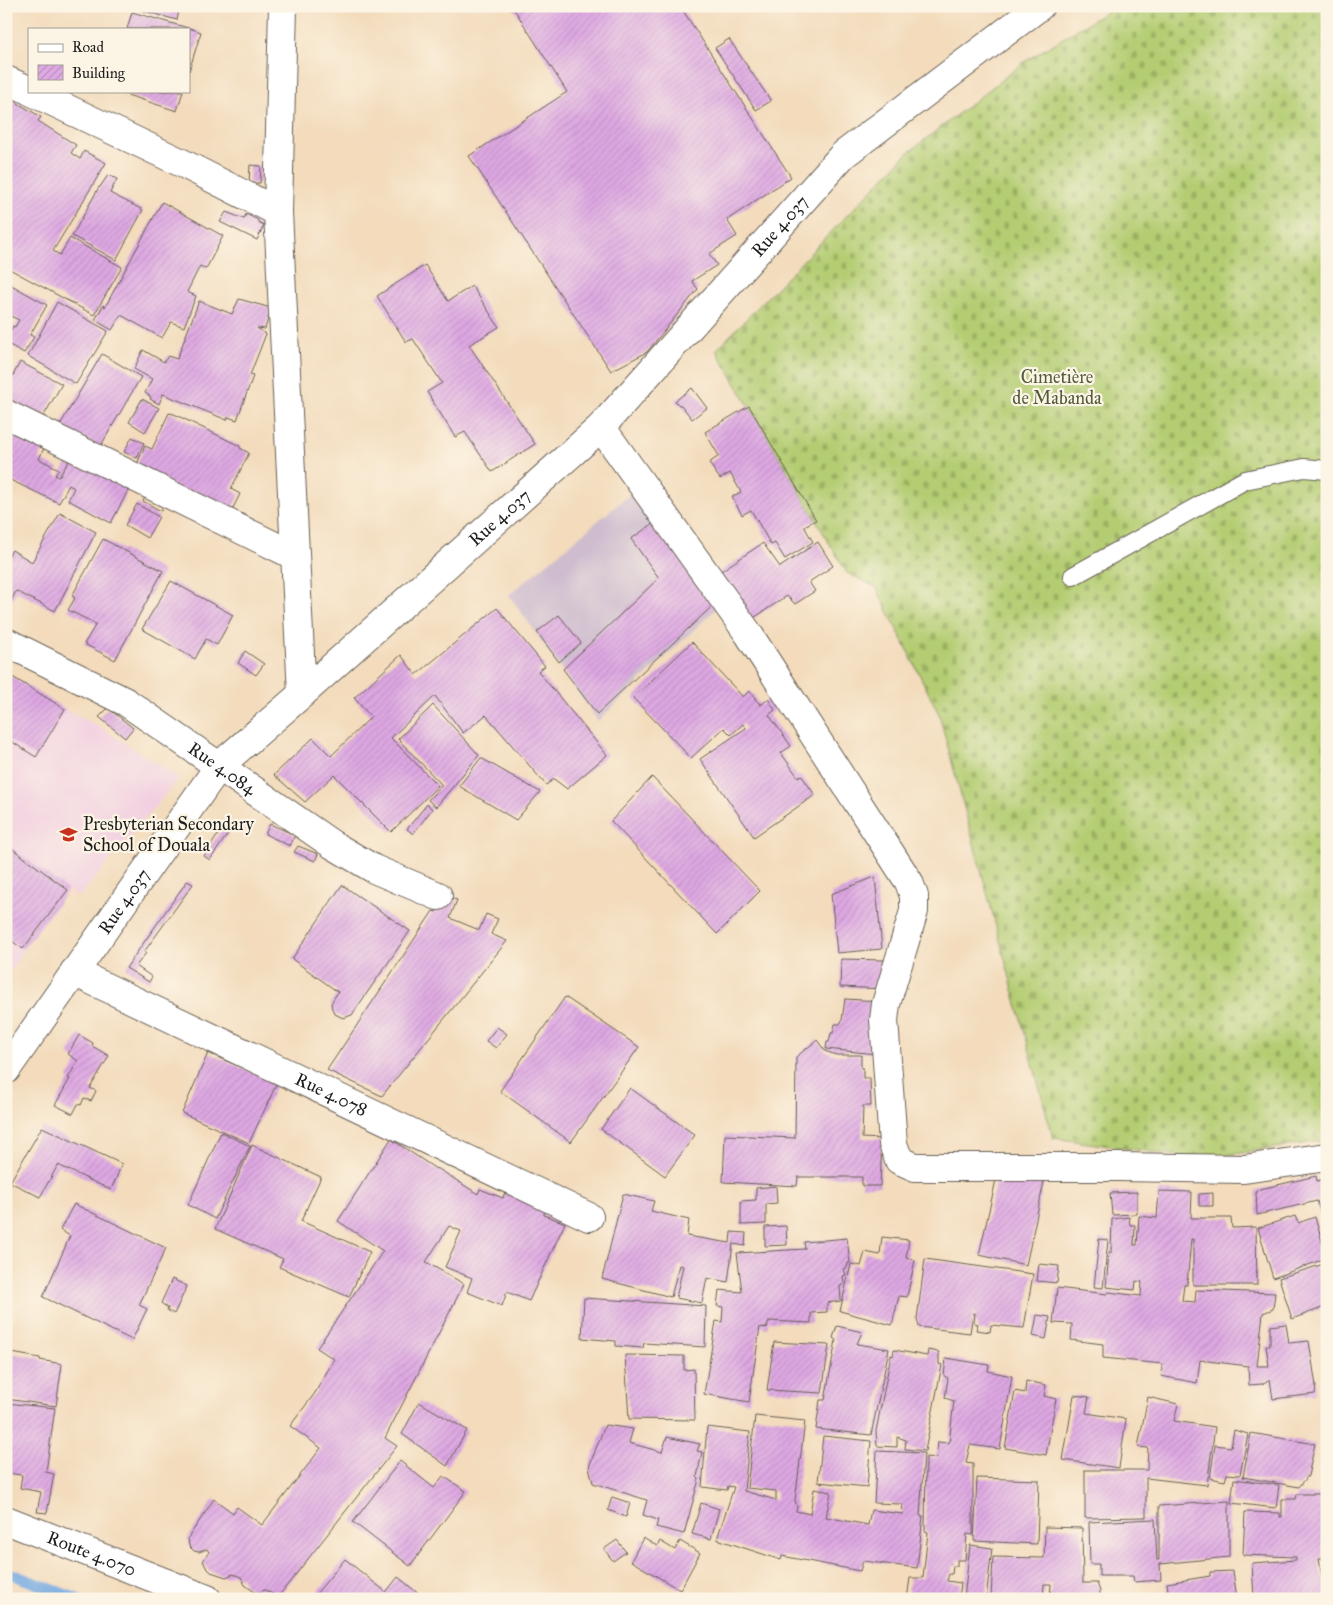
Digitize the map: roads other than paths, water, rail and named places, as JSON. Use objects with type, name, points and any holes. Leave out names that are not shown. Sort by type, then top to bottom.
[{"type":"street","points":[[283,6],[278,212],[302,694]]},
{"type":"street","name":"Rue 4.037","points":[[6,1070],[218,766],[302,694],[600,428],[843,155],[1040,6]]},
{"type":"street","points":[[6,80],[28,90]]},
{"type":"street","points":[[32,92],[184,164],[278,212]]},
{"type":"street","points":[[6,414],[295,556]]},
{"type":"street","points":[[600,428],[748,632],[910,882],[914,896],[914,911],[886,1004],[884,1020],[893,1144],[899,1160],[914,1167],[1244,1169],[1327,1157]]},
{"type":"street","name":"Rue 4.084","points":[[6,642],[126,702],[333,845],[374,869],[438,896]]},
{"type":"street","name":"Rue 4.078","points":[[74,972],[589,1217]]},
{"type":"street","name":"Route 4.070","points":[[6,1520],[207,1599]]},
{"type":"lane","points":[[1073,576],[1245,480],[1304,468],[1327,470]]},
{"type":"waterway","points":[[6,1572],[77,1599]]},
{"type":"place","name":"Presbyterian Secondary School of Douala","points":[[69,834]]},
{"type":"park label","name":"Cimetière de Mabanda","points":[[1057,387]]}]
